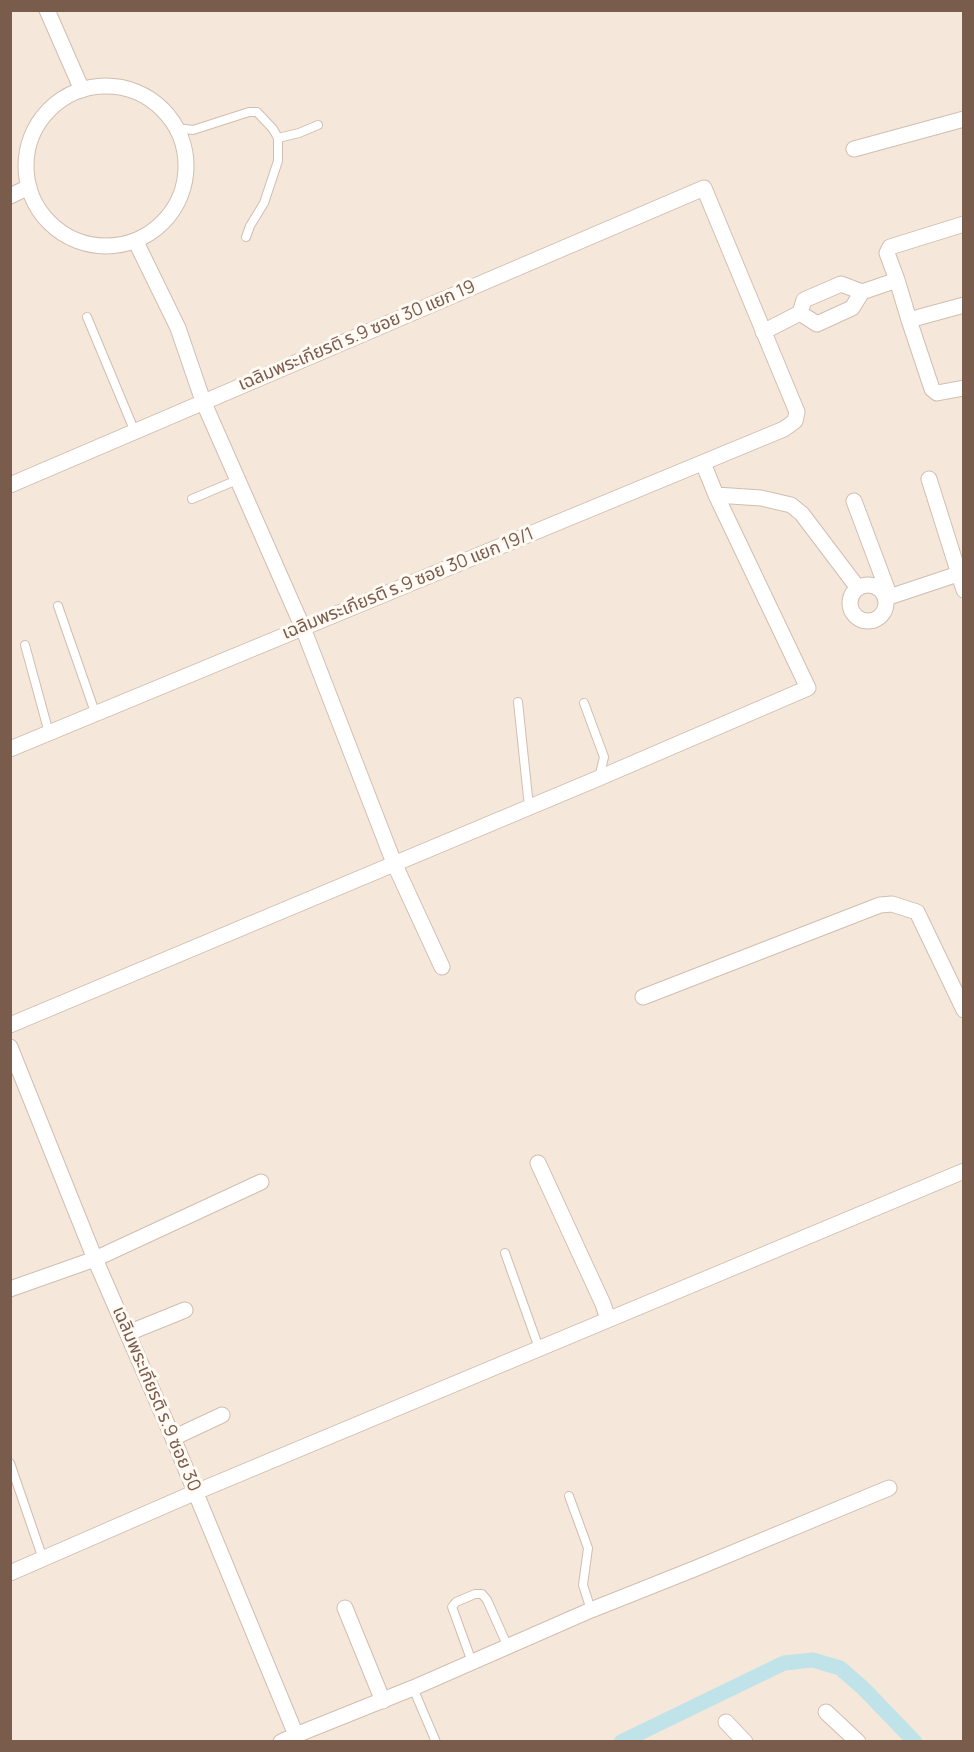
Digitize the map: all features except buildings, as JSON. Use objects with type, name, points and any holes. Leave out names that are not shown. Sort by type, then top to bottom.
[{"type":"street","points":[[47,10],[82,90]]},
{"type":"street","points":[[110,87],[136,92],[152,101],[166,113],[177,128],[184,146],[187,165],[185,185],[178,203],[167,219],[153,232],[136,242],[117,246],[98,246],[79,242],[62,233],[48,221],[36,205],[29,187],[26,172],[27,157],[36,128],[55,104],[82,90],[110,87]]},
{"type":"street","points":[[854,149],[963,119]]},
{"type":"street","points":[[10,196],[29,187]]},
{"type":"street","name":"เฉลิมพระเกียรติ ร.9 ซอย 30 แยก 19","points":[[10,485],[704,188],[763,332]]},
{"type":"street","points":[[963,224],[899,243],[890,247],[887,253],[932,389],[937,393],[963,388]]},
{"type":"street","points":[[136,242],[178,328],[203,401],[303,628],[394,863],[442,967]]},
{"type":"street","points":[[800,314],[818,324],[852,308],[862,292],[897,280]]},
{"type":"street","points":[[763,332],[800,314],[804,300],[841,284],[862,292]]},
{"type":"street","points":[[909,320],[963,305]]},
{"type":"street","name":"เฉลิมพระเกียรติ ร.9 ซอย 30 แยก 19/1","points":[[10,749],[784,429],[795,420],[797,412],[763,332]]},
{"type":"street","points":[[10,1025],[808,688],[704,463]]},
{"type":"street","points":[[930,479],[961,573],[963,590]]},
{"type":"street","points":[[717,495],[761,498],[791,505],[802,514],[858,588]]},
{"type":"street","points":[[854,501],[888,597],[885,610],[877,619],[859,618],[851,609],[850,603],[858,588],[874,586],[888,597]]},
{"type":"street","points":[[888,597],[961,573]]},
{"type":"street","points":[[643,997],[880,905],[892,904],[916,912],[963,1010]]},
{"type":"street","name":"เฉลิมพระเกียรติ ร.9 ซอย 30","points":[[10,1047],[95,1260],[196,1492],[296,1736]]},
{"type":"street","points":[[538,1163],[608,1319]]},
{"type":"street","points":[[10,1573],[196,1492],[963,1171]]},
{"type":"street","points":[[10,1290],[95,1260],[261,1182]]},
{"type":"street","points":[[128,1333],[185,1310]]},
{"type":"street","points":[[173,1438],[222,1415]]},
{"type":"street","points":[[281,1742],[413,1689],[591,1610],[890,1488]]},
{"type":"street","points":[[345,1608],[383,1701]]},
{"type":"street","points":[[826,1712],[858,1742]]},
{"type":"street","points":[[726,1722],[745,1742]]},
{"type":"lane","points":[[177,128],[193,130],[229,117],[257,112],[273,129],[278,138],[278,161],[264,203],[246,237]]},
{"type":"lane","points":[[278,138],[318,125]]},
{"type":"lane","points":[[87,317],[135,433]]},
{"type":"lane","points":[[192,499],[237,480]]},
{"type":"lane","points":[[58,606],[96,715]]},
{"type":"lane","points":[[25,645],[49,734]]},
{"type":"lane","points":[[518,702],[529,807]]},
{"type":"lane","points":[[584,703],[603,757],[599,778]]},
{"type":"lane","points":[[505,1253],[539,1348]]},
{"type":"lane","points":[[10,1463],[43,1559]]},
{"type":"lane","points":[[569,1496],[588,1548],[583,1585],[591,1610]]},
{"type":"lane","points":[[472,1662],[453,1607],[456,1602],[475,1594],[482,1594],[487,1600],[508,1647]]},
{"type":"lane","points":[[413,1689],[436,1742]]},
{"type":"shaded area","points":[[11,11],[963,11],[963,1741],[11,1742]]},
{"type":"waterway","points":[[621,1742],[784,1663],[813,1660],[840,1668],[863,1688],[915,1742]]}]
